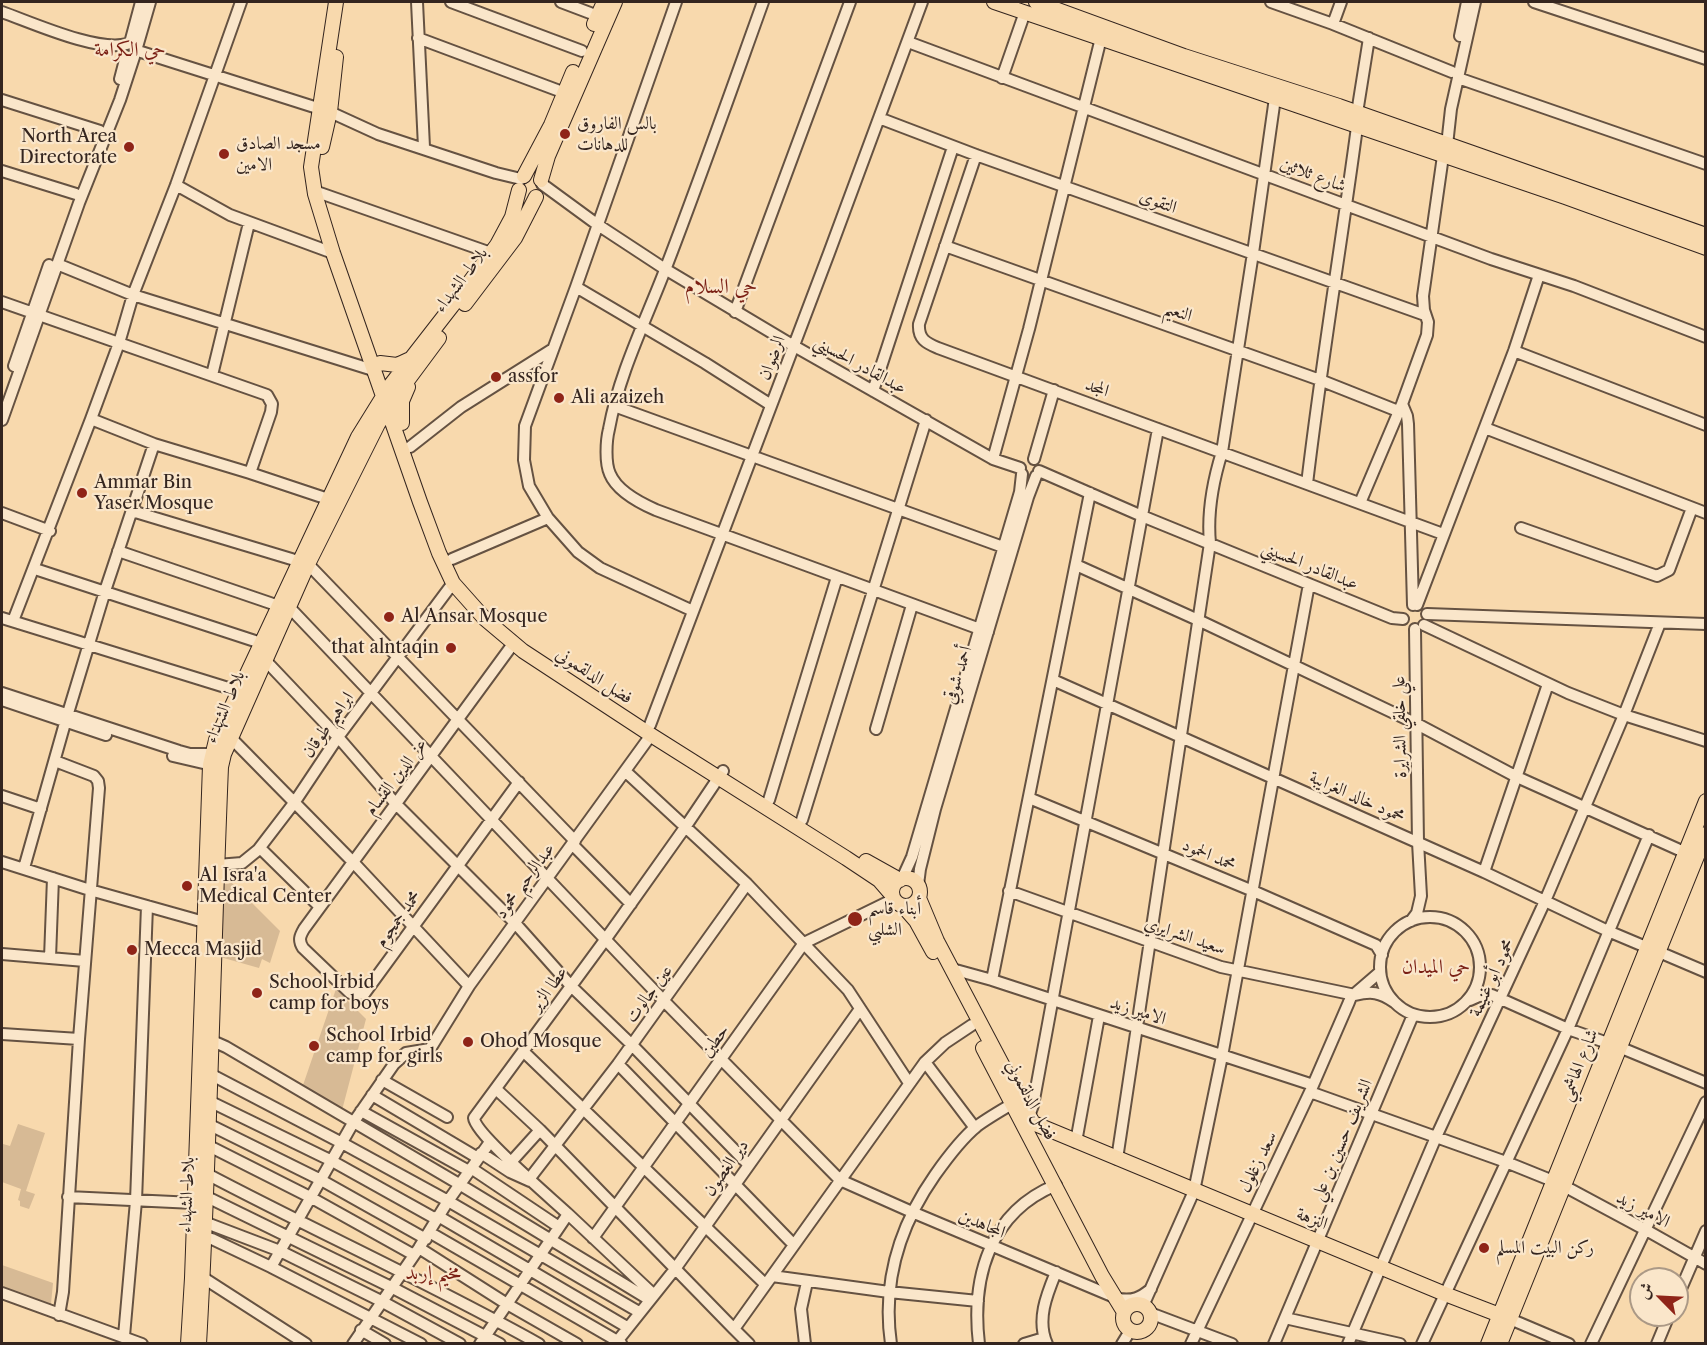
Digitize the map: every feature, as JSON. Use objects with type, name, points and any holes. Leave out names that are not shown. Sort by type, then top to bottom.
[{"type":"main road","points":[[304,563],[328,499],[362,441],[376,368],[320,193],[318,167],[336,2]]},
{"type":"main road","points":[[345,2],[325,111],[311,166],[315,194],[333,253],[388,398]]},
{"type":"main road","points":[[402,423],[402,401],[416,361],[491,253],[512,217],[521,183],[565,93],[604,2]]},
{"type":"main road","name":"بلاط الشهداء","points":[[199,1344],[197,1277],[204,1237],[200,1200],[207,1174],[210,1074],[206,1043],[217,865],[217,760],[265,660],[284,607],[304,563],[362,441],[388,398],[505,252],[539,189],[548,156],[615,2]]},
{"type":"main road","points":[[994,2],[1275,98],[1337,113]]},
{"type":"main road","points":[[1036,2],[1337,113],[1443,147],[1566,192],[1706,248]]},
{"type":"main road","points":[[535,175],[539,189],[528,198],[521,183],[535,175]]},
{"type":"main road","points":[[1566,192],[1706,235]]},
{"type":"main road","points":[[376,368],[416,361]]},
{"type":"main road","name":"فضل الدلقموني","points":[[388,398],[439,553],[453,583],[485,619],[513,644],[721,774],[876,878],[919,926],[1113,1297],[1124,1312]]},
{"type":"main road","name":"فضل الدلقموني","points":[[388,398],[402,423],[404,444],[452,559],[474,595],[512,632],[651,730]]},
{"type":"main road","points":[[362,441],[381,433],[393,435],[404,444]]},
{"type":"main road","points":[[188,1344],[197,1277],[206,1043],[204,922],[217,760],[216,740],[261,643],[284,607]]},
{"type":"main road","name":"فضل الدلقموني","points":[[721,774],[769,800],[888,874],[901,879]]},
{"type":"main road","name":"شارع الهاشمي","points":[[1695,859],[1706,801]]},
{"type":"main road","name":"شارع الهاشمي","points":[[1488,1344],[1504,1317],[1653,949],[1706,834]]},
{"type":"main road","points":[[901,879],[909,879],[918,892],[912,905],[896,900],[894,884],[901,879]]},
{"type":"main road","name":"النزهة","points":[[918,892],[952,969],[1034,1123],[1194,1191],[1504,1317]]},
{"type":"main road","points":[[1031,1141],[1032,1131],[1041,1127]]},
{"type":"main road","points":[[1130,1306],[1147,1310],[1150,1323],[1148,1327],[1134,1336],[1124,1325],[1124,1312],[1130,1306]]},
{"type":"main road","name":"شارع الهاشمي","points":[[1500,1344],[1504,1317]]},
{"type":"street","points":[[2,402],[57,264],[131,50],[141,2]]},
{"type":"street","points":[[2,420],[76,194],[150,2]]},
{"type":"street","points":[[13,621],[50,531],[119,344],[134,294],[176,185],[241,2]]},
{"type":"street","points":[[417,2],[424,147]]},
{"type":"street","points":[[451,2],[582,51]]},
{"type":"street","points":[[561,2],[598,16]]},
{"type":"street","points":[[676,2],[525,426],[524,460],[529,486],[548,518],[578,552],[600,568],[693,611]]},
{"type":"street","points":[[763,2],[622,380],[608,431],[610,474],[620,487],[646,506],[984,630]]},
{"type":"street","points":[[735,312],[850,2]]},
{"type":"street","name":"الرضوان","points":[[651,730],[693,611],[753,457],[922,2]]},
{"type":"street","points":[[1271,2],[1369,38],[1455,75],[1706,164]]},
{"type":"street","points":[[1333,24],[1341,2]]},
{"type":"street","points":[[1360,503],[1400,408],[1427,335],[1428,322],[1423,296],[1433,237],[1443,147],[1451,110],[1467,2]]},
{"type":"street","points":[[1455,75],[1475,2]]},
{"type":"street","points":[[1534,2],[1706,59]]},
{"type":"street","points":[[2,12],[92,42],[116,54],[131,50],[325,111],[378,134],[424,147],[521,183]]},
{"type":"street","points":[[1002,78],[1025,12]]},
{"type":"street","points":[[418,38],[565,93]]},
{"type":"street","points":[[993,459],[1017,376],[1101,38]]},
{"type":"street","points":[[1307,484],[1369,38]]},
{"type":"street","name":"شارع ثلاثين","points":[[908,42],[1433,237],[1583,289],[1706,337]]},
{"type":"street","points":[[1117,1159],[1210,543],[1208,524],[1222,452],[1275,98]]},
{"type":"street","points":[[2,100],[99,131]]},
{"type":"street","name":"التقوى","points":[[879,118],[953,147],[1425,315]]},
{"type":"street","points":[[873,391],[953,147]]},
{"type":"street","name":"المجد","points":[[976,155],[919,324],[919,335],[925,341],[938,348],[1443,534]]},
{"type":"street","points":[[2,171],[76,194]]},
{"type":"street","points":[[176,185],[249,223],[333,253]]},
{"type":"street","name":"عبدالقادر الحسيني","points":[[539,189],[568,202],[598,225],[735,312],[993,459],[1021,471]]},
{"type":"street","points":[[320,193],[491,253]]},
{"type":"street","points":[[212,375],[249,223]]},
{"type":"street","name":"النعيم","points":[[945,246],[1400,408]]},
{"type":"street","points":[[57,264],[134,294],[376,368]]},
{"type":"street","points":[[1539,275],[1485,428],[1415,605],[1404,611],[1403,619],[1406,626],[1420,627],[1624,715],[1706,741]]},
{"type":"street","points":[[576,287],[643,325],[771,405]]},
{"type":"street","points":[[2,302],[260,392],[270,399],[271,412],[250,473]]},
{"type":"street","points":[[404,444],[553,349]]},
{"type":"street","points":[[1514,351],[1706,425]]},
{"type":"street","points":[[1034,459],[1054,390]]},
{"type":"street","points":[[614,406],[1003,548]]},
{"type":"street","points":[[1400,408],[1407,416],[1408,424],[1415,605]]},
{"type":"street","points":[[91,419],[154,444],[328,499]]},
{"type":"street","points":[[802,820],[926,420]]},
{"type":"street","points":[[1485,428],[1706,513]]},
{"type":"street","points":[[1029,1116],[1033,1105],[1158,429]]},
{"type":"street","points":[[24,868],[105,591],[154,444]]},
{"type":"street","points":[[1034,459],[1038,463],[1038,474],[1030,478],[1021,471],[1025,460],[1034,459]]},
{"type":"street","name":"أحمد شوقي","points":[[918,892],[920,869],[935,809],[984,630],[1003,548],[1021,489],[1021,471]]},
{"type":"street","name":"عبدالقادر الحسيني","points":[[1038,474],[1090,493],[1392,618],[1403,619]]},
{"type":"street","name":"أحمد شوقي","points":[[901,879],[912,857],[984,630],[1028,497],[1038,474]]},
{"type":"street","points":[[993,980],[1090,493]]},
{"type":"street","points":[[1521,528],[1658,576],[1669,570],[1692,508]]},
{"type":"street","points":[[132,511],[304,563],[519,782],[631,904]]},
{"type":"street","points":[[2,513],[50,531]]},
{"type":"street","points":[[452,559],[548,518]]},
{"type":"street","points":[[118,551],[284,607],[371,692],[490,821],[840,1180]]},
{"type":"street","points":[[1076,565],[1294,665],[1417,724],[1517,777],[1649,835],[1695,859]]},
{"type":"street","points":[[34,569],[261,643]]},
{"type":"street","points":[[769,800],[837,577]]},
{"type":"street","name":"ابراهيم طوقان","points":[[217,865],[242,863],[260,848],[294,803],[338,737],[453,583]]},
{"type":"street","points":[[1232,1344],[1147,1310],[1151,1289],[1194,1191],[1222,1056],[1309,584]]},
{"type":"street","points":[[876,729],[912,604]]},
{"type":"street","points":[[1415,605],[1423,608],[1427,614]]},
{"type":"street","points":[[1427,614],[1706,624]]},
{"type":"street","points":[[1420,627],[1427,614]]},
{"type":"street","points":[[2,618],[238,691]]},
{"type":"street","name":"محمود أبو غنيمة","points":[[1350,1338],[1436,1137],[1545,901],[1624,715],[1660,623]]},
{"type":"street","name":"علي خلقي الشرايرة","points":[[1411,921],[1417,913],[1422,896],[1418,842],[1417,724],[1420,627]]},
{"type":"street","name":"عز الدين القسام","points":[[304,929],[513,644]]},
{"type":"street","points":[[265,660],[338,737],[396,804],[515,923],[571,986],[748,1164]]},
{"type":"street","name":"محمود خالد الغرايبة","points":[[1053,680],[1418,842],[1608,931],[1706,972]]},
{"type":"street","points":[[1484,872],[1548,684]]},
{"type":"street","points":[[2,693],[67,719]]},
{"type":"street","points":[[2,700],[217,760]]},
{"type":"street","name":"عبدالرحيم محمود","points":[[382,1080],[406,1053],[430,1048],[469,986],[625,771],[651,730]]},
{"type":"street","points":[[230,737],[353,862],[469,986]]},
{"type":"street","points":[[54,761],[87,772],[98,781],[63,1292],[59,1315]]},
{"type":"street","points":[[625,771],[747,884],[848,990],[909,1083]]},
{"type":"street","name":"عطا الزير","points":[[490,1142],[474,1120],[631,904],[721,774]]},
{"type":"street","name":"محمد جمجوم","points":[[304,929],[299,942],[303,948],[350,993],[364,994],[519,782]]},
{"type":"street","points":[[2,796],[41,810]]},
{"type":"street","name":"محمد الحمود","points":[[1029,798],[1252,891],[1379,950]]},
{"type":"street","points":[[1422,1344],[1568,1029],[1649,835]]},
{"type":"street","points":[[260,848],[320,907]]},
{"type":"street","points":[[2,862],[204,922]]},
{"type":"street","points":[[50,958],[53,878]]},
{"type":"street","name":"عين جالوت","points":[[533,1181],[555,1147],[632,1045],[747,884]]},
{"type":"street","name":"سعيد الشرايري","points":[[1009,891],[1212,964],[1354,994]]},
{"type":"street","points":[[1422,896],[1431,910],[1461,927],[1472,939],[1479,954],[1483,981],[1499,998]]},
{"type":"street","name":"حطين","points":[[593,1238],[690,1106],[804,943],[896,900]]},
{"type":"street","points":[[124,1336],[136,1201],[147,906]]},
{"type":"street","points":[[1394,1002],[1384,988],[1380,972],[1379,950],[1398,928],[1411,921],[1423,917],[1446,919]]},
{"type":"street","points":[[2,954],[85,961]]},
{"type":"street","name":"الامير زيد","points":[[952,969],[993,980],[1222,1056],[1371,1114],[1506,1162],[1559,1184],[1706,1264]]},
{"type":"street","points":[[1468,1001],[1477,986],[1481,970]]},
{"type":"street","name":"سعد زغلول","points":[[1191,1344],[1311,1089],[1349,1002],[1354,994],[1380,972]]},
{"type":"street","points":[[1354,994],[1378,992],[1413,1015],[1428,1018],[1443,1016],[1485,994],[1706,1083]]},
{"type":"street","name":"دير الغصون","points":[[618,1343],[627,1327],[675,1269],[860,1009]]},
{"type":"street","name":"الشريف حسين بن علي","points":[[1274,1344],[1413,1015]]},
{"type":"street","points":[[1076,1142],[1099,1016]]},
{"type":"street","points":[[734,1329],[925,1062],[945,1043],[972,1025]]},
{"type":"street","points":[[2,1034],[79,1039]]},
{"type":"street","points":[[206,1043],[226,1047],[652,1298]]},
{"type":"street","points":[[524,1052],[705,1227],[768,1280],[807,1282],[978,1301]]},
{"type":"street","points":[[925,1062],[975,1128]]},
{"type":"street","points":[[618,1064],[794,1245]]},
{"type":"street","points":[[210,1074],[447,1201],[639,1312]]},
{"type":"street","points":[[272,1267],[353,1123],[382,1080],[447,1117]]},
{"type":"street","points":[[496,1089],[749,1344]]},
{"type":"street","points":[[372,1095],[510,1173],[533,1181]]},
{"type":"street","points":[[209,1101],[332,1161],[437,1218],[627,1327]]},
{"type":"street","points":[[1591,1344],[1706,1102]]},
{"type":"street","points":[[891,1344],[888,1313],[894,1259],[912,1212],[940,1168],[975,1128],[1012,1104]]},
{"type":"street","points":[[361,1111],[470,1169],[560,1227]]},
{"type":"street","points":[[208,1124],[321,1180],[422,1244],[507,1304],[577,1344]]},
{"type":"street","points":[[512,1161],[540,1131]]},
{"type":"street","points":[[353,1344],[370,1316],[422,1244],[447,1201],[490,1142],[593,1238],[652,1298]]},
{"type":"street","points":[[207,1145],[310,1197],[519,1285],[618,1343]]},
{"type":"street","points":[[207,1174],[539,1344]]},
{"type":"street","name":"المجاهدين","points":[[840,1180],[1113,1297]]},
{"type":"street","points":[[979,1344],[977,1328],[980,1277],[991,1245],[1002,1226],[1017,1208],[1035,1194],[1056,1185]]},
{"type":"street","points":[[68,1197],[136,1201],[200,1200],[288,1236],[391,1287],[482,1340],[500,1344]]},
{"type":"street","points":[[482,1340],[568,1214]]},
{"type":"street","points":[[204,1222],[280,1251],[381,1301],[460,1344]]},
{"type":"street","points":[[1689,1270],[1706,1231]]},
{"type":"street","points":[[204,1237],[272,1267],[422,1344]]},
{"type":"street","points":[[1024,1344],[1046,1341],[1044,1307],[1056,1272]]},
{"type":"street","points":[[1083,1283],[1095,1282],[1102,1276]]},
{"type":"street","points":[[197,1277],[306,1344]]},
{"type":"street","points":[[805,1344],[801,1309],[807,1282]]},
{"type":"street","points":[[1113,1297],[1134,1300],[1151,1289]]},
{"type":"street","points":[[2,1293],[140,1343]]},
{"type":"street","name":"النزهة","points":[[1504,1317],[1569,1344]]},
{"type":"street","points":[[1285,1318],[1350,1338],[1400,1344]]},
{"type":"street","points":[[1657,1344],[1664,1327]]},
{"type":"street","points":[[361,1330],[385,1344]]},
{"type":"street","points":[[1122,1344],[1134,1336]]},
{"type":"shaded area","points":[[232,883],[280,931],[270,963],[262,959],[259,968],[220,957],[224,888],[225,884]]},
{"type":"shaded area","points":[[336,989],[366,1019],[341,1114],[302,1088]]},
{"type":"shaded area","points":[[18,1124],[45,1133],[26,1191],[35,1194],[29,1209],[20,1206],[18,1200],[21,1189],[2,1182],[3,1144],[10,1146]]},
{"type":"shaded area","points":[[2,1265],[53,1283],[51,1304],[2,1287]]},
{"type":"place","name":"بالس الفاروق للدهانات","points":[[565,134]]},
{"type":"place","name":"North Area Directorate","points":[[129,147]]},
{"type":"place","name":"مسجد الصادق الامين","points":[[224,154]]},
{"type":"place","name":"assfor","points":[[496,377]]},
{"type":"place","name":"Ali azaizeh","points":[[559,398]]},
{"type":"place","name":"Ammar Bin Yaser Mosque","points":[[82,493]]},
{"type":"place","name":"Al Ansar Mosque","points":[[389,617]]},
{"type":"place","name":"that alntaqin","points":[[451,648]]},
{"type":"place","name":"Al Isra'a Medical Center","points":[[187,886]]},
{"type":"place","name":"أبناء قاسم الشلبي","points":[[855,919]]},
{"type":"place","name":"Mecca Masjid","points":[[132,950]]},
{"type":"place","name":"School Irbid camp for boys","points":[[257,993]]},
{"type":"place","name":"Ohod Mosque","points":[[468,1042]]},
{"type":"place","name":"School Irbid camp for girls","points":[[314,1046]]},
{"type":"place","name":"ركن البيت المسلم","points":[[1484,1248]]},
{"type":"district","name":"حي الكرامة","points":[[130,50]]},
{"type":"district","name":"حي السلام","points":[[721,287]]},
{"type":"district","name":"حي الميدان","points":[[1436,967]]},
{"type":"district","name":"مخيم إربد","points":[[433,1273]]}]
